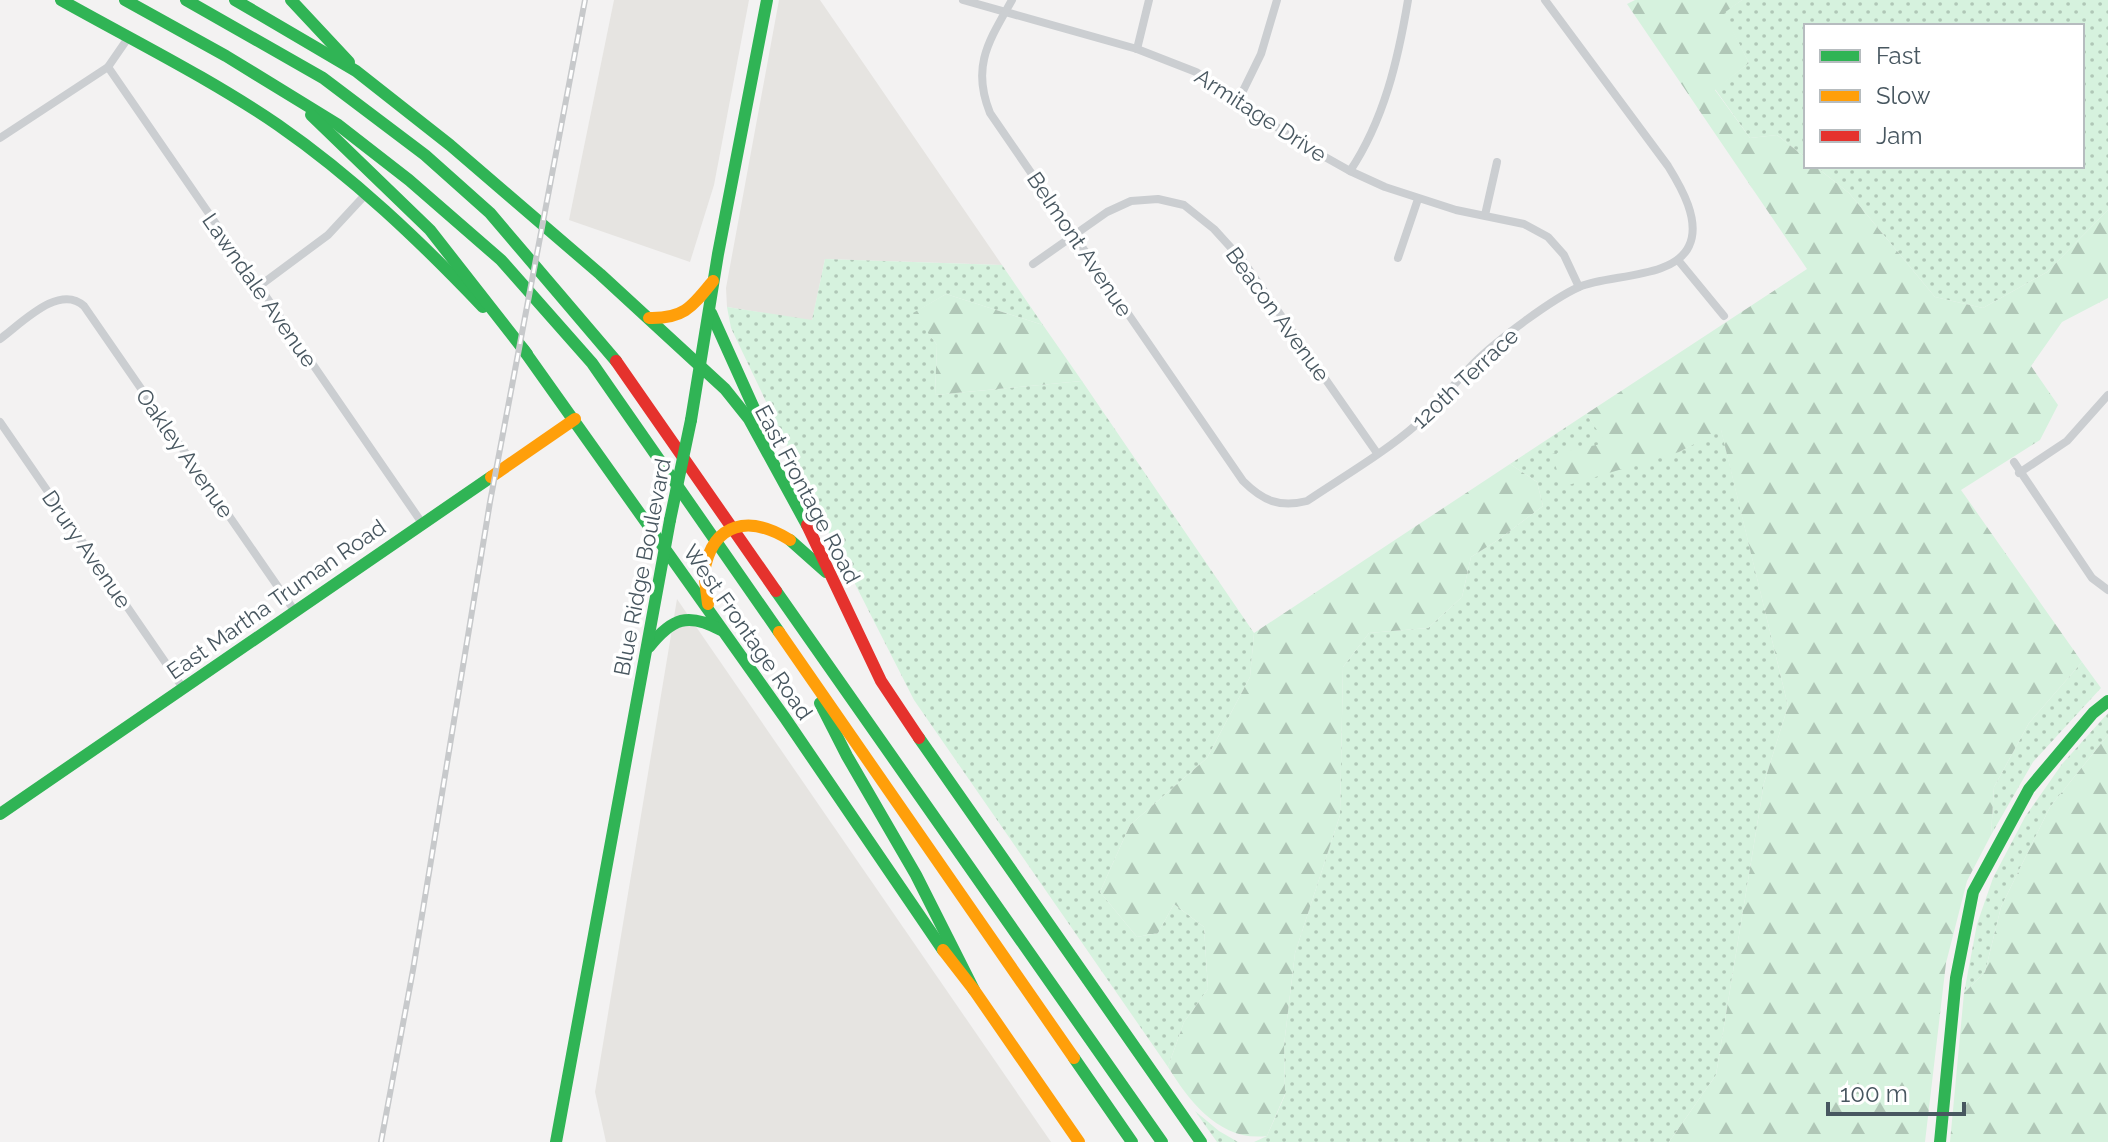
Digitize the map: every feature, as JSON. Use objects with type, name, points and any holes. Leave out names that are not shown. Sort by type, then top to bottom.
[{"type":"main road","name":"West Frontage Road","points":[[61,0],[249,106],[366,194],[452,274],[527,354],[1079,1142]]},
{"type":"main road","points":[[125,0],[337,124],[409,180],[501,260],[592,363],[1132,1142]]},
{"type":"main road","points":[[186,0],[323,78],[425,155],[490,213],[608,350],[1162,1142]]},
{"type":"main road","name":"East Frontage Road","points":[[235,0],[356,71],[461,155],[649,318],[725,389],[749,419],[814,539],[828,574],[888,692],[1201,1142]]},
{"type":"main road","points":[[291,0],[356,71]]},
{"type":"main road","name":"Blue Ridge Boulevard","points":[[556,1142],[767,0]]},
{"type":"main road","points":[[291,96],[430,230],[527,354]]},
{"type":"main road","points":[[649,318],[676,318],[688,311],[715,279]]},
{"type":"main road","points":[[710,310],[770,445],[775,469]]},
{"type":"main road","name":"East Martha Truman Road","points":[[0,814],[575,419]]},
{"type":"main road","points":[[710,612],[705,592],[704,558],[712,545],[730,529],[742,524],[770,527],[790,540],[828,574]]},
{"type":"main road","points":[[646,653],[668,626],[680,619],[706,622],[723,631]]},
{"type":"main road","points":[[799,660],[847,756],[916,875],[974,990]]},
{"type":"main road","points":[[1940,1142],[1956,978],[1973,892],[2029,789],[2093,713],[2108,701]]},
{"type":"street","name":"Armitage Drive","points":[[963,0],[1137,49],[1196,72],[1293,139],[1350,171],[1418,199],[1524,224],[1548,237],[1564,255],[1579,287]]},
{"type":"street","name":"Belmont Avenue","points":[[1012,0],[986,45],[983,58],[981,80],[990,113],[1239,476]]},
{"type":"street","points":[[1137,49],[1149,0]]},
{"type":"street","points":[[1239,99],[1261,54],[1277,0]]},
{"type":"street","points":[[1350,171],[1365,145],[1389,88],[1408,0]]},
{"type":"street","points":[[1545,0],[1681,188],[1693,234],[1689,247],[1678,260],[1724,316]]},
{"type":"street","points":[[0,138],[108,67],[128,38]]},
{"type":"street","name":"Lawndale Avenue","points":[[108,67],[422,523]]},
{"type":"street","points":[[1485,215],[1497,162]]},
{"type":"street","points":[[258,287],[328,235],[366,194]]},
{"type":"street","name":"Beacon Avenue","points":[[1033,264],[1107,212],[1131,201],[1158,199],[1184,205],[1214,229],[1243,261],[1377,453]]},
{"type":"street","points":[[1398,258],[1418,199]]},
{"type":"street","name":"120th Terrace","points":[[1239,476],[1257,495],[1270,502],[1293,505],[1307,501],[1416,425],[1492,348],[1579,287],[1671,265],[1678,260]]},
{"type":"street","name":"Oakley Avenue","points":[[0,339],[52,302],[65,297],[84,306],[294,610]]},
{"type":"street","points":[[2019,473],[2067,441],[2108,395]]},
{"type":"street","name":"Drury Avenue","points":[[0,422],[183,688]]},
{"type":"street","points":[[2014,462],[2092,578],[2108,590]]},
{"type":"shaded area","points":[[614,0],[749,0],[714,185],[690,262],[569,220]]},
{"type":"shaded area","points":[[779,0],[820,0],[1002,265],[825,259],[812,321],[727,307],[726,288]]},
{"type":"shaded area","points":[[677,599],[1051,1142],[606,1142],[595,1092]]},
{"type":"green space","points":[[1635,0],[1742,0],[1724,13],[1749,63],[1715,90],[1750,138],[1777,135],[1804,156],[1804,168],[1818,168],[1849,193],[1935,297],[1983,308],[2047,272],[2108,210],[2108,298],[2062,322],[2031,366],[2058,405],[2040,440],[1961,490],[2082,662],[2029,723],[1994,787],[1991,835],[1967,881],[1946,963],[1925,1142],[1669,1142],[1716,1075],[1764,783],[1788,706],[1721,430],[1679,452],[1562,487],[1552,454],[1606,443],[1586,414],[1807,269],[1627,4]]},
{"type":"green space","points":[[1742,0],[2108,0],[2108,210],[2047,272],[1983,308],[1935,297],[1849,193],[1818,168],[2084,168],[2084,24],[1804,24],[1804,156],[1777,135],[1750,138],[1715,89],[1749,63],[1723,13]]},
{"type":"green space","points":[[825,259],[1002,265],[1043,325],[946,294],[914,313],[937,345],[935,395],[1082,381],[1254,633],[1250,677],[1207,758],[1130,825],[1100,892],[1137,937],[1158,933],[1174,904],[1204,927],[1208,989],[1184,1022],[1168,1067],[914,700],[820,515],[731,328],[727,307],[812,320]]},
{"type":"green space","points":[[946,294],[1043,325],[1082,381],[935,395],[937,345],[913,313]]},
{"type":"green space","points":[[1586,414],[1607,443],[1679,452],[1721,429],[1788,706],[1764,783],[1716,1075],[1669,1142],[1254,1142],[1267,1136],[1285,1095],[1284,1045],[1295,953],[1340,815],[1343,667],[1369,633],[1428,628],[1462,597],[1471,557],[1543,506],[1537,482],[1510,464]]},
{"type":"green space","points":[[1510,464],[1537,482],[1543,506],[1471,557],[1462,597],[1428,628],[1369,633],[1343,667],[1340,815],[1295,953],[1284,1045],[1285,1094],[1267,1136],[1235,1133],[1221,1126],[1196,1105],[1168,1067],[1184,1022],[1208,989],[1204,927],[1174,904],[1158,933],[1137,937],[1100,892],[1130,825],[1207,758],[1250,677],[1254,633]]},
{"type":"green space","points":[[2082,662],[2101,688],[2033,762],[1991,835],[1994,787],[2029,723]]},
{"type":"green space","points":[[2108,713],[2108,735],[2050,807],[2001,907],[1985,972],[1964,993],[1977,924],[1993,878],[2025,817],[2062,764]]},
{"type":"green space","points":[[2108,735],[2108,1142],[1950,1142],[1964,993],[1985,972],[2001,907],[2050,807]]},
{"type":"green space","points":[[1195,1111],[1219,1131],[1238,1142],[1217,1142]]},
{"type":"railway","points":[[381,1142],[413,970],[490,502],[585,0]]},
{"type":"traffic: fast","points":[[61,0],[225,91],[306,145],[385,211],[483,307]]},
{"type":"traffic: fast","points":[[125,0],[226,56],[337,124],[409,180],[501,260],[592,363],[779,632]]},
{"type":"traffic: fast","points":[[186,0],[323,78],[425,155],[490,213],[616,361]]},
{"type":"traffic: fast","points":[[235,0],[356,71],[450,145],[600,274],[725,389],[749,419],[807,525]]},
{"type":"traffic: fast","points":[[291,0],[349,62]]},
{"type":"traffic: fast","points":[[691,420],[718,254],[767,0]]},
{"type":"traffic: fast","points":[[311,115],[430,230],[527,354]]},
{"type":"traffic: fast","points":[[711,313],[766,435]]},
{"type":"traffic: fast","points":[[523,349],[785,718],[943,950]]},
{"type":"traffic: fast","points":[[670,520],[691,420]]},
{"type":"traffic: fast","points":[[0,814],[491,477]]},
{"type":"traffic: fast","points":[[556,1142],[670,520]]},
{"type":"traffic: fast","points":[[790,540],[826,572]]},
{"type":"traffic: fast","points":[[776,591],[1162,1142]]},
{"type":"traffic: fast","points":[[649,647],[665,630],[681,621],[699,621],[721,630]]},
{"type":"traffic: fast","points":[[1940,1142],[1956,978],[1973,892],[2029,789],[2093,713],[2108,701]]},
{"type":"traffic: fast","points":[[820,703],[916,875],[974,990]]},
{"type":"traffic: fast","points":[[919,738],[1201,1142]]},
{"type":"traffic: fast","points":[[1074,1058],[1132,1142]]},
{"type":"traffic: slow","points":[[649,318],[671,316],[686,310],[713,281]]},
{"type":"traffic: slow","points":[[491,477],[575,419]]},
{"type":"traffic: slow","points":[[704,572],[716,542],[735,528],[761,527],[790,540]]},
{"type":"traffic: slow","points":[[704,572],[708,604]]},
{"type":"traffic: slow","points":[[779,632],[1074,1058]]},
{"type":"traffic: slow","points":[[943,950],[1079,1142]]},
{"type":"traffic: jam","points":[[616,361],[776,591]]},
{"type":"traffic: jam","points":[[807,525],[881,681],[919,738]]}]
